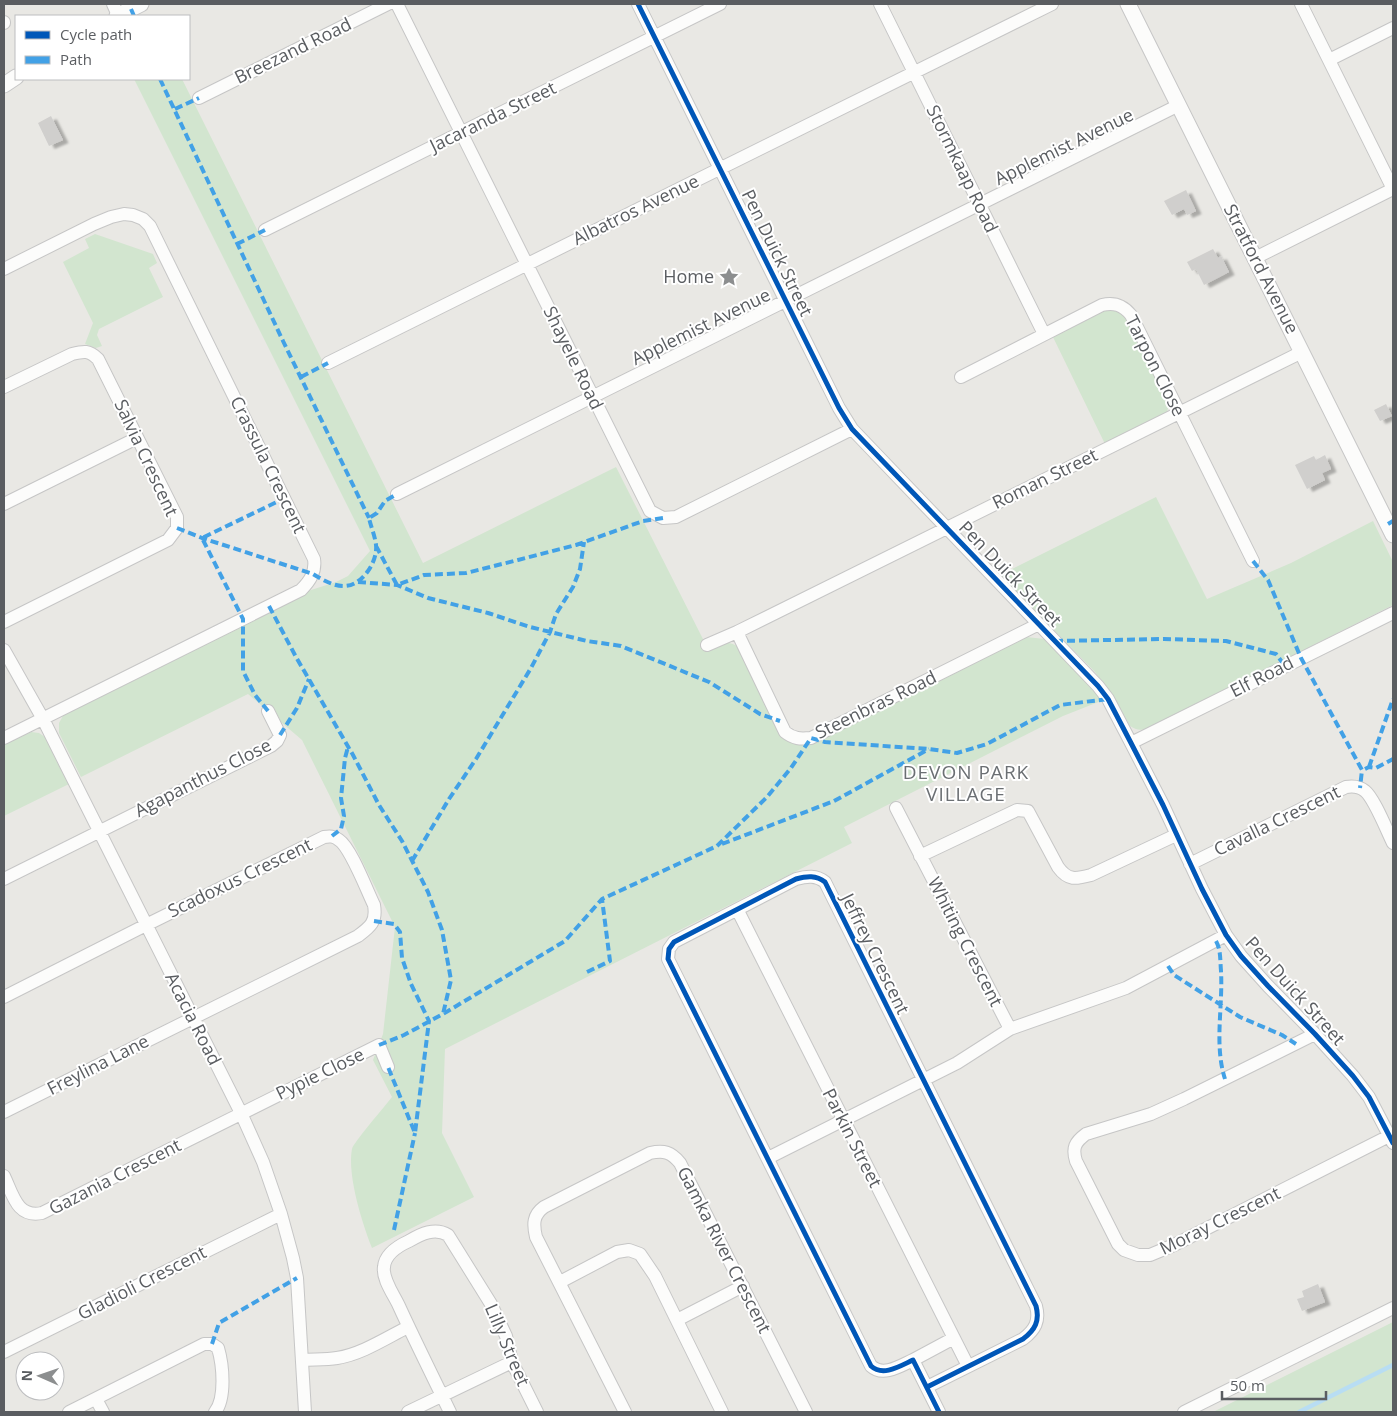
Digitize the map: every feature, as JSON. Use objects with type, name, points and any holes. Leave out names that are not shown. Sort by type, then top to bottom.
[{"type":"street","points":[[116,12],[141,4]]},
{"type":"street","name":"Breezand Road","points":[[199,98],[388,4]]},
{"type":"street","name":"Shayele Road","points":[[397,4],[650,511],[663,518],[676,516],[852,429]]},
{"type":"street","name":"Pen Duick Street","points":[[638,4],[839,408],[852,429],[1098,686],[1108,700],[1131,743],[1226,935],[1241,956],[1268,986],[1353,1076],[1369,1097],[1392,1138]]},
{"type":"street","name":"Jacaranda Street","points":[[265,230],[720,4]]},
{"type":"street","name":"Stormkaap Road","points":[[880,4],[1044,334]]},
{"type":"street","name":"Albatros Avenue","points":[[328,363],[1052,4]]},
{"type":"street","name":"Stratford Avenue","points":[[1128,4],[1393,535]]},
{"type":"street","points":[[1255,258],[1393,189],[1301,4]]},
{"type":"street","points":[[1329,60],[1393,28]]},
{"type":"street","points":[[4,85],[15,78]]},
{"type":"street","name":"Applemist Avenue","points":[[398,494],[1179,105]]},
{"type":"street","name":"Crassula Crescent","points":[[4,269],[111,217],[124,214],[142,219],[150,226],[285,498],[314,559],[315,566],[313,574],[301,590],[43,719]]},
{"type":"street","name":"Tarpon Close","points":[[961,377],[1102,305],[1114,304],[1124,308],[1131,315],[1253,561]]},
{"type":"street","name":"Salvia Crescent","points":[[4,387],[72,354],[84,351],[92,353],[98,359],[177,516],[177,528],[168,540],[4,622]]},
{"type":"street","name":"Roman Street","points":[[707,645],[1302,352]]},
{"type":"street","points":[[4,504],[137,438]]},
{"type":"street","name":"Elf Road","points":[[1131,743],[1393,613]]},
{"type":"street","name":"Steenbras Road","points":[[736,632],[785,732],[790,736],[800,739],[811,738],[1039,624]]},
{"type":"street","name":"Acacia Road","points":[[4,650],[43,719],[241,1113],[263,1162],[281,1214],[296,1278],[305,1412]]},
{"type":"street","name":"Agapanthus Close","points":[[99,830],[277,742],[280,738],[280,732],[268,711]]},
{"type":"street","points":[[4,738],[43,719]]},
{"type":"street","name":"Cavalla Crescent","points":[[1190,864],[1350,786],[1360,788],[1368,794],[1393,843]]},
{"type":"street","name":"Whiting Crescent","points":[[896,808],[1010,1029]]},
{"type":"street","name":"Whiting Crescent","points":[[920,856],[1017,810],[1028,810],[1058,868],[1063,874],[1078,879],[1091,875],[1176,835]]},
{"type":"street","points":[[4,879],[99,830]]},
{"type":"street","name":"Scadoxus Crescent","points":[[146,924],[324,837],[332,836],[340,840],[347,849],[374,906],[374,921],[368,928],[358,936],[193,1018]]},
{"type":"street","name":"Jeffrey Crescent","points":[[913,1360],[891,1370],[876,1370],[871,1366],[668,959],[669,949],[674,942],[796,880],[809,876],[816,877],[825,882],[922,1081],[1036,1306],[1038,1315],[1035,1328],[1029,1334],[927,1387]]},
{"type":"street","name":"Parkin Street","points":[[738,911],[968,1366]]},
{"type":"street","points":[[4,997],[146,924]]},
{"type":"street","points":[[768,1158],[958,1063],[1010,1029],[1126,988],[1226,935]]},
{"type":"street","name":"Freylina Lane","points":[[4,1112],[193,1018]]},
{"type":"street","name":"Moray Crescent","points":[[1315,1034],[1184,1100],[1151,1114],[1086,1134],[1078,1140],[1074,1146],[1076,1161],[1118,1244],[1130,1253],[1150,1255],[1392,1138]]},
{"type":"street","name":"Pypie Close","points":[[241,1113],[379,1045],[388,1067]]},
{"type":"street","name":"Gazania Crescent","points":[[4,1176],[20,1208],[34,1215],[42,1213],[241,1113]]},
{"type":"street","name":"Gamka River Crescent","points":[[625,1412],[536,1237],[533,1227],[537,1212],[544,1207],[650,1153],[666,1151],[673,1154],[680,1163],[806,1412]]},
{"type":"street","name":"Gladioli Crescent","points":[[4,1352],[281,1214]]},
{"type":"street","name":"Lilly Street","points":[[408,1326],[387,1281],[384,1265],[387,1257],[406,1242],[424,1234],[441,1232],[448,1235],[491,1304],[506,1336],[512,1362],[537,1412]]},
{"type":"street","points":[[560,1282],[617,1252],[629,1250],[640,1254],[647,1263],[722,1412]]},
{"type":"street","points":[[676,1320],[743,1286]]},
{"type":"street","points":[[1184,1412],[1393,1308]]},
{"type":"street","points":[[302,1360],[347,1356],[408,1326],[450,1412]]},
{"type":"street","points":[[939,1412],[913,1360],[954,1338]]},
{"type":"street","points":[[68,1412],[204,1344],[212,1344],[218,1348],[221,1361],[222,1400],[215,1412]]},
{"type":"street","points":[[408,1412],[512,1362]]},
{"type":"street","points":[[96,1399],[103,1412]]},
{"type":"green space","points":[[134,80],[182,80],[423,563],[616,467],[707,647],[730,643],[738,647],[794,743],[1026,637],[1045,639],[1094,690],[1101,701],[1063,716],[844,827],[852,843],[445,1049],[442,1133],[474,1197],[372,1248],[356,1199],[351,1160],[354,1145],[392,1097],[373,1060],[383,1034],[395,927],[302,740],[248,694],[81,777],[59,733],[59,723],[64,714],[308,591],[348,576],[370,551]]},
{"type":"green space","points":[[95,234],[153,254],[157,263],[149,268],[163,297],[99,329],[97,335],[102,346],[96,348],[85,344],[93,323],[63,262],[89,248],[85,239]]},
{"type":"green space","points":[[1114,309],[1123,314],[1169,404],[1167,412],[1163,415],[1105,444],[1052,335],[1103,310]]},
{"type":"green space","points":[[1156,497],[1207,599],[1291,563],[1373,521],[1393,562],[1393,605],[1148,728],[1141,730],[1134,728],[1130,726],[1115,699],[1095,672],[1000,575]]},
{"type":"green space","points":[[31,732],[39,733],[45,737],[69,784],[4,816],[4,745]]},
{"type":"green space","points":[[1393,1322],[1393,1412],[1213,1412]]},
{"type":"building","points":[[51,116],[63,140],[49,146],[38,123]]},
{"type":"building","points":[[1186,190],[1196,211],[1187,215],[1184,209],[1172,215],[1164,201]]},
{"type":"building","points":[[1213,249],[1218,258],[1221,256],[1229,272],[1204,285],[1196,269],[1192,271],[1187,262]]},
{"type":"building","points":[[1386,404],[1392,416],[1380,421],[1374,410]]},
{"type":"building","points":[[1325,455],[1331,469],[1322,473],[1325,480],[1307,489],[1295,465],[1314,456],[1316,460]]},
{"type":"building","points":[[1318,1284],[1325,1302],[1302,1311],[1297,1299],[1304,1297],[1302,1291]]},
{"type":"waterway","points":[[1299,1412],[1393,1365]]},
{"type":"marked path","points":[[131,9],[134,15]]},
{"type":"marked path","points":[[160,80],[283,341],[369,518]]},
{"type":"marked path","points":[[175,109],[199,98]]},
{"type":"marked path","points":[[237,244],[265,230]]},
{"type":"marked path","points":[[301,377],[328,363]]},
{"type":"marked path","points":[[177,528],[313,574],[335,585],[349,585],[362,578],[374,559],[376,545],[369,518],[377,513],[385,501],[397,494]]},
{"type":"marked path","points":[[268,711],[255,695],[243,671],[243,619],[202,538],[285,498]]},
{"type":"marked path","points":[[376,546],[397,585],[424,575],[466,573],[518,560],[576,545],[643,521],[663,518]]},
{"type":"marked path","points":[[1388,524],[1393,521]]},
{"type":"marked path","points":[[412,861],[531,668],[550,632],[556,614],[573,587],[580,569],[584,542]]},
{"type":"marked path","points":[[1253,561],[1268,580],[1301,658],[1362,770],[1360,788]]},
{"type":"marked path","points":[[358,582],[397,585],[428,598],[488,613],[530,627],[587,641],[621,646],[709,682],[760,714],[780,721]]},
{"type":"marked path","points":[[269,606],[379,805],[402,841],[428,892],[442,930],[451,980],[443,1014]]},
{"type":"marked path","points":[[1055,641],[1164,639],[1226,641],[1276,654],[1285,666]]},
{"type":"marked path","points":[[280,735],[297,708],[309,679]]},
{"type":"marked path","points":[[379,1045],[404,1035],[443,1014],[565,941],[602,899],[717,846],[767,797],[791,768],[811,738],[825,742],[929,749],[957,753],[987,744],[1060,705],[1108,699]]},
{"type":"marked path","points":[[1369,767],[1393,699]]},
{"type":"marked path","points":[[332,836],[341,829],[344,816],[341,798],[348,747]]},
{"type":"marked path","points":[[722,844],[834,801],[929,749]]},
{"type":"marked path","points":[[1365,769],[1369,767],[1376,768],[1393,759]]},
{"type":"marked path","points":[[587,972],[610,961],[602,899]]},
{"type":"marked path","points":[[374,921],[394,924],[400,932],[402,958],[411,984],[429,1021],[415,1133],[388,1067]]},
{"type":"marked path","points":[[1216,941],[1220,952],[1221,971],[1219,1039],[1225,1079]]},
{"type":"marked path","points":[[1168,966],[1174,975],[1240,1017],[1282,1035],[1296,1044]]},
{"type":"marked path","points":[[394,1230],[415,1133]]},
{"type":"marked path","points":[[212,1344],[219,1323],[297,1278]]},
{"type":"cycle path","points":[[638,4],[839,408],[852,429],[1098,686],[1108,699],[1163,805],[1202,889],[1226,935],[1241,956],[1268,986],[1353,1076],[1369,1097],[1393,1143]]},
{"type":"cycle path","points":[[927,1387],[1023,1339],[1036,1325],[1036,1306],[825,882],[818,878],[804,877],[796,879],[674,942],[669,949],[668,959],[871,1366],[881,1371],[886,1371],[913,1360],[939,1412]]},
{"type":"place","name":"Home","points":[[729,277]]},
{"type":"district","name":"DEVON PARK VILLAGE","points":[[966,783]]}]
